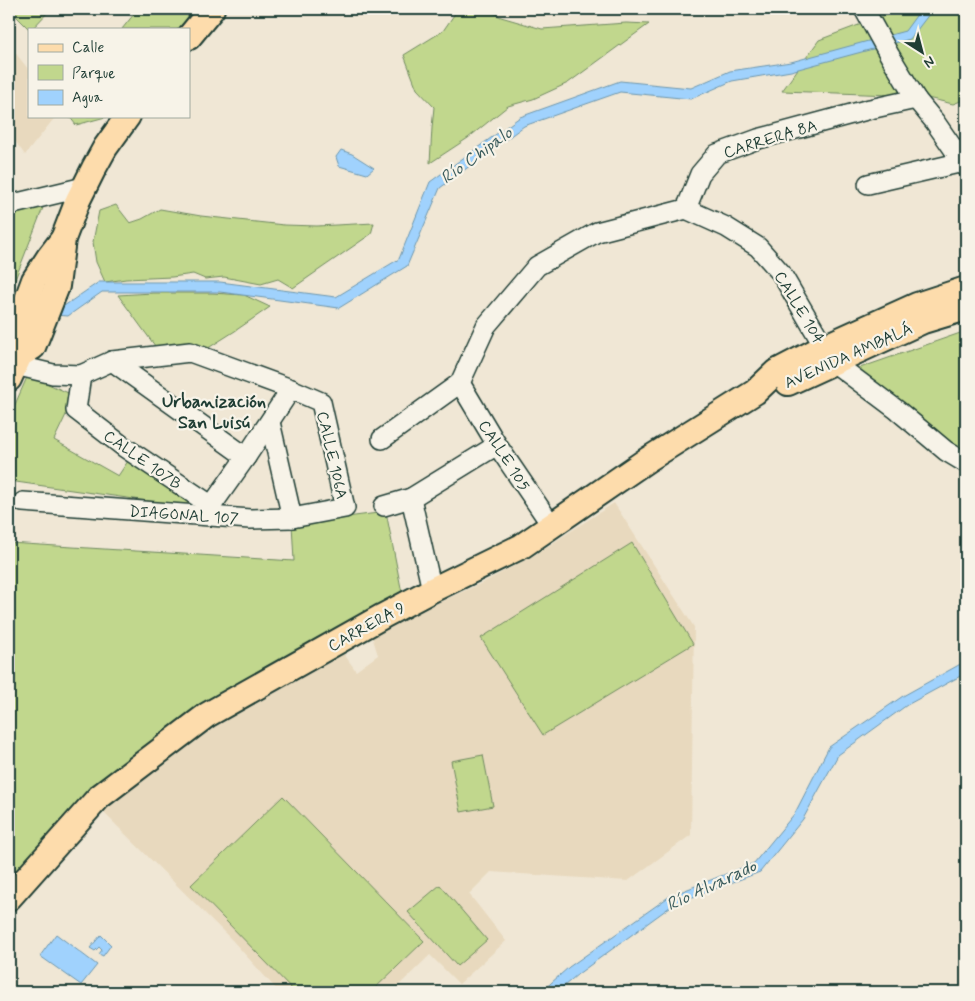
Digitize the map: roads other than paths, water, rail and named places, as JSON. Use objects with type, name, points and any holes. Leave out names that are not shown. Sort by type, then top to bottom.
[{"type":"main road","points":[[190,36],[212,9]]},
{"type":"main road","points":[[18,357],[57,286],[63,239],[84,187],[106,148],[127,118]]},
{"type":"main road","points":[[18,357],[34,280],[63,239]]},
{"type":"main road","name":"AVENIDA AMBALÁ","points":[[829,354],[917,304],[966,289]]},
{"type":"main road","name":"AVENIDA AMBALÁ","points":[[755,392],[776,372],[966,308]]},
{"type":"main road","name":"CARRERA 9","points":[[9,898],[99,796],[207,715],[432,590],[522,546],[647,460],[755,392]]},
{"type":"street","points":[[864,9],[916,99],[935,122],[965,165],[868,184]]},
{"type":"street","name":"CARRERA 8A","points":[[686,209],[700,174],[717,154],[758,139],[870,109],[916,99]]},
{"type":"street","points":[[9,205],[84,187]]},
{"type":"street","points":[[382,439],[460,383],[486,326],[537,266],[597,232],[686,209]]},
{"type":"street","name":"CALLE 104","points":[[686,209],[726,227],[758,247],[781,273],[829,354]]},
{"type":"street","points":[[18,357],[53,374],[81,375],[112,361],[190,352],[291,389],[208,510]]},
{"type":"street","points":[[829,354],[946,451],[966,463]]},
{"type":"street","points":[[112,361],[246,457]]},
{"type":"street","name":"CALLE 107B","points":[[81,375],[76,410],[208,510]]},
{"type":"street","name":"CALLE 105","points":[[460,383],[497,445],[552,526]]},
{"type":"street","name":"CALLE 106A","points":[[291,389],[321,402],[345,508]]},
{"type":"street","points":[[270,422],[292,518]]},
{"type":"street","points":[[384,506],[411,498],[497,445]]},
{"type":"street","points":[[411,498],[432,590]]},
{"type":"street","name":"DIAGONAL 107","points":[[23,502],[208,510],[250,519],[292,518],[345,508]]},
{"type":"water","name":"Río Chipalo","points":[[921,9],[933,9],[910,39],[791,71],[732,81],[691,99],[620,92],[524,126],[440,188],[407,266],[339,308],[220,292],[102,292],[68,316],[9,312],[9,302],[64,306],[99,282],[220,282],[336,297],[399,259],[430,182],[520,117],[620,81],[691,88],[730,71],[791,62],[905,31]]},
{"type":"water","points":[[341,150],[352,154],[374,168],[367,174],[339,166],[336,157]]},
{"type":"water","name":"Río Alvarado","points":[[966,661],[966,673],[907,705],[838,755],[803,819],[760,872],[674,904],[578,974],[557,992],[541,992],[569,967],[670,896],[754,863],[795,813],[829,747],[903,696]]},
{"type":"water","points":[[56,934],[97,965],[81,985],[40,956]]},
{"type":"water","points":[[101,935],[111,945],[103,956],[99,954],[102,950],[99,947],[95,951],[90,948]]},
{"type":"district","name":"Urbanización San Luisú","points":[[214,411]]}]
